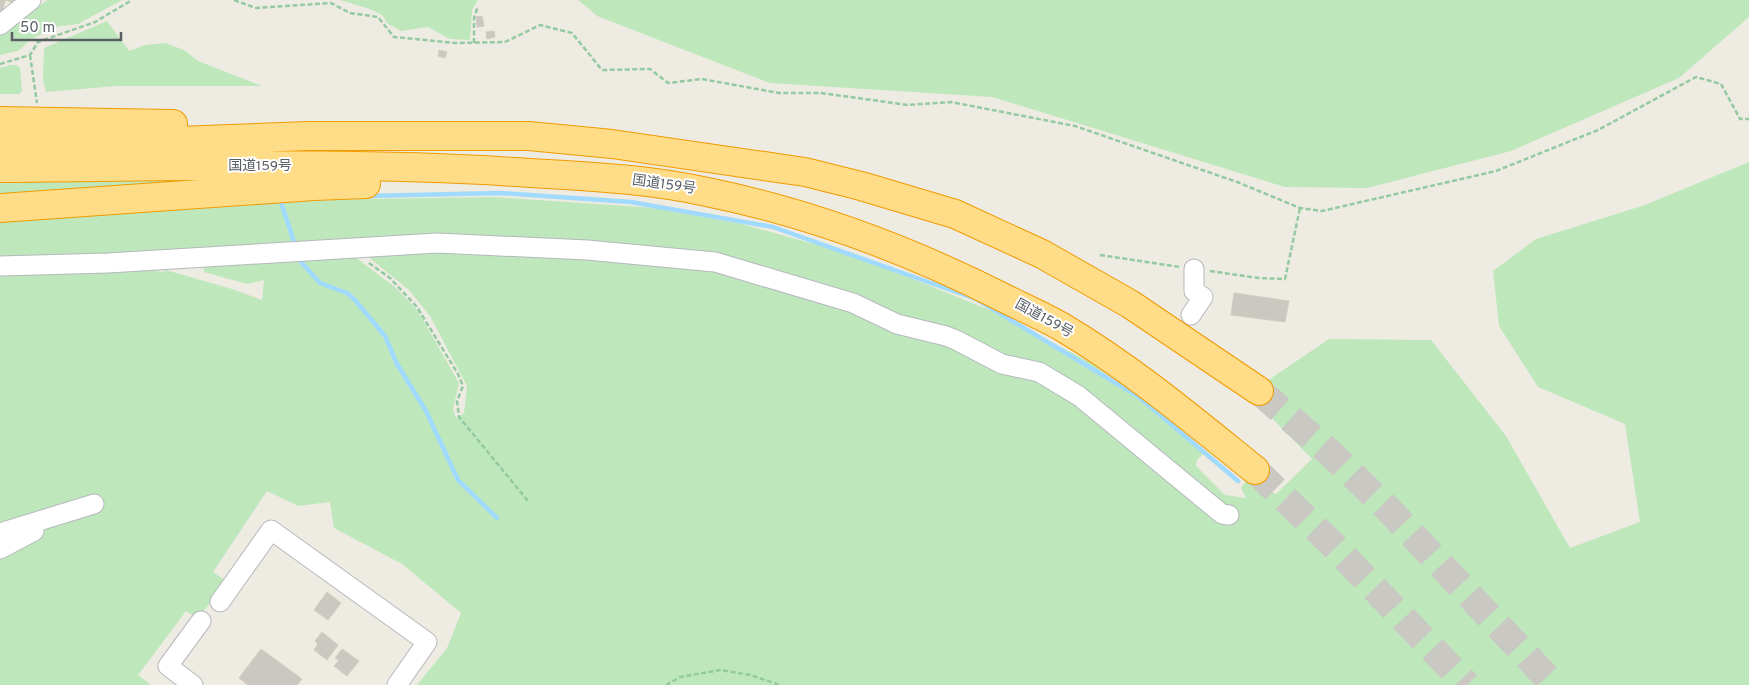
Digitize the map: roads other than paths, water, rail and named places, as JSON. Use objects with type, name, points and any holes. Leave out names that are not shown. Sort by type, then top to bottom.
[{"type":"highway","points":[[0,121],[312,126],[466,135]]},
{"type":"highway","name":"国道159号","points":[[0,144],[126,143],[309,136],[529,136],[612,144],[805,172],[955,214],[1042,254],[1130,304],[1259,391]]},
{"type":"highway","name":"国道159号","points":[[0,168],[318,166],[433,168],[620,179],[705,191],[766,206],[843,229],[921,258],[1062,326],[1156,390],[1256,470]]},
{"type":"highway","points":[[0,208],[314,186],[478,180],[620,179]]},
{"type":"street","points":[[0,26],[31,0]]},
{"type":"street","points":[[0,266],[108,263],[437,243],[587,250],[715,262],[853,303],[897,324],[946,336],[1002,364],[1039,372],[1079,396],[1222,514],[1229,516]]},
{"type":"street","points":[[1191,315],[1203,297],[1194,292],[1194,269]]},
{"type":"street","points":[[0,533],[94,504]]},
{"type":"street","points":[[0,549],[45,526],[48,524],[47,518]]},
{"type":"street","points":[[220,602],[271,530],[427,642],[396,685]]},
{"type":"street","points":[[193,685],[168,666],[201,621]]},
{"type":"waterway","points":[[367,196],[500,193],[631,202],[773,227],[976,299],[1139,397],[1238,481]]},
{"type":"waterway","points":[[280,199],[296,248]]},
{"type":"waterway","points":[[299,255],[301,262],[320,283],[347,293],[385,336],[397,364],[426,411],[458,480],[497,518]]},
{"type":"tunnel","points":[[1259,391],[1329,452],[1389,510],[1554,685]]},
{"type":"tunnel","points":[[1255,470],[1332,544],[1467,685]]}]
